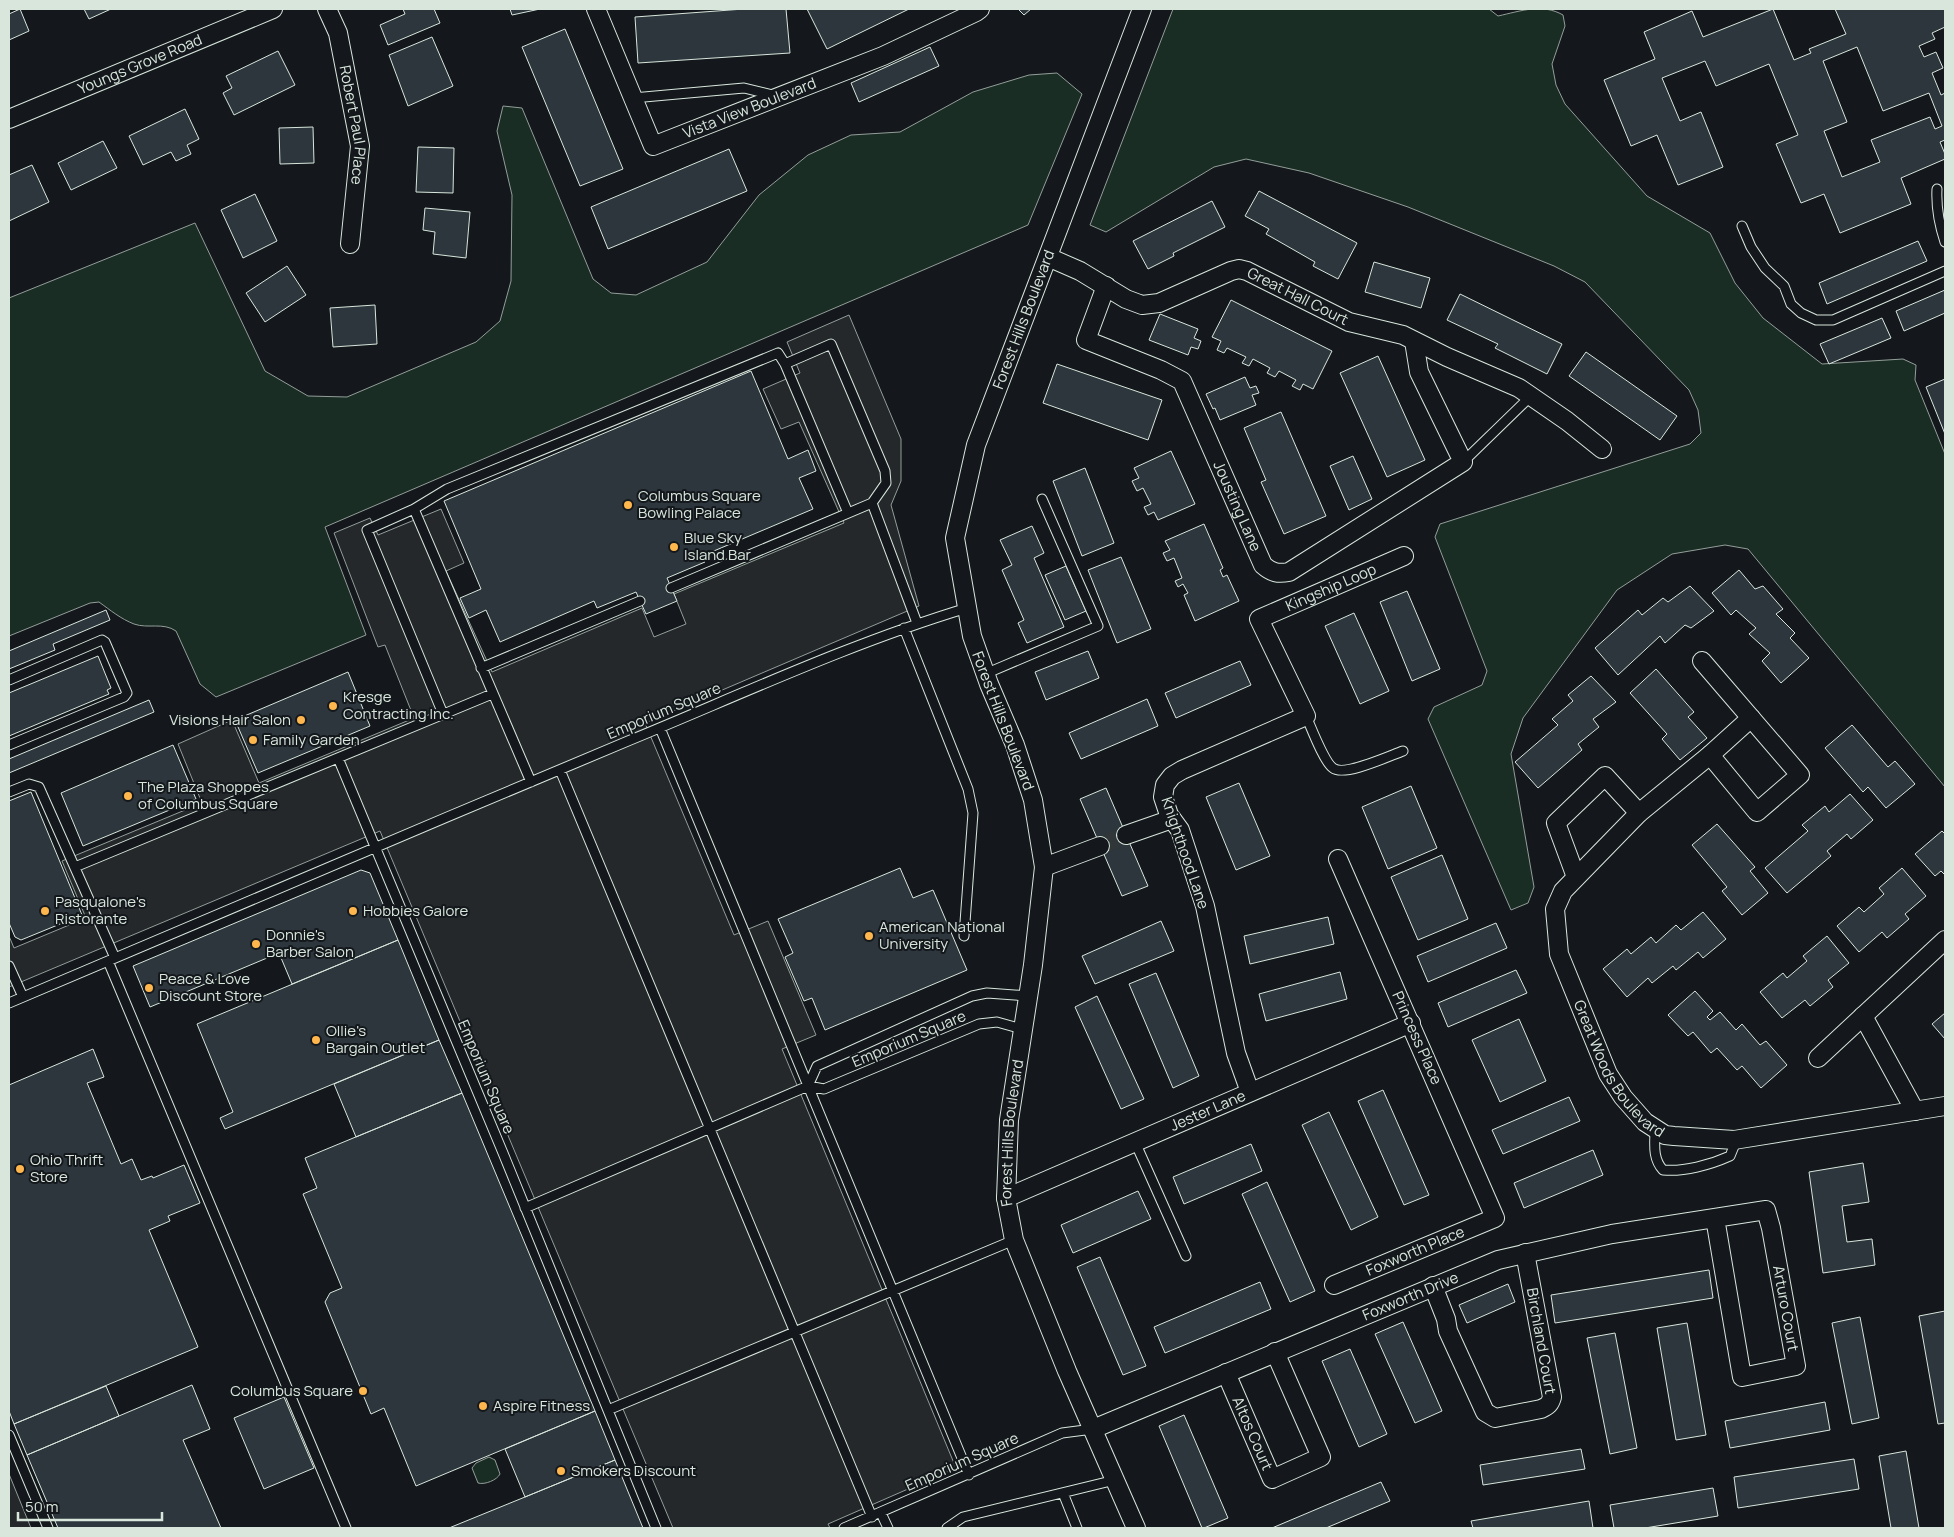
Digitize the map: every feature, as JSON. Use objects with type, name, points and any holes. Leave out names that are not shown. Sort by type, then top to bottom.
[{"type":"street","name":"Youngs Grove Road","points":[[9,119],[273,9]]},
{"type":"street","name":"Robert Paul Place","points":[[327,9],[338,33],[360,146],[350,244]]},
{"type":"street","name":"Vista View Boulevard","points":[[596,9],[653,146],[883,56],[980,9]]},
{"type":"street","name":"Forest Hills Boulevard","points":[[1136,1528],[1014,1240],[1006,1198],[1009,1120],[1033,965],[1044,867],[1033,800],[1015,745],[985,674],[972,636],[955,538],[976,445],[1142,9]]},
{"type":"street","name":"Great Hall Court","points":[[1048,257],[1080,271],[1126,299],[1142,305],[1159,303],[1231,271],[1239,269],[1247,271],[1349,322],[1403,335],[1519,388],[1567,421],[1602,449]]},
{"type":"street","name":"Jousting Lane","points":[[1106,286],[1086,340],[1161,370],[1182,381],[1263,565],[1270,571],[1280,574],[1289,572],[1463,462]]},
{"type":"street","points":[[1414,341],[1420,372],[1463,462]]},
{"type":"street","name":"Kingship Loop","points":[[1306,716],[1259,619],[1404,556]]},
{"type":"street","points":[[1702,661],[1800,775],[1758,812],[1710,755]]},
{"type":"street","name":"Knighthood Lane","points":[[1250,1092],[1236,1052],[1205,906],[1180,830],[1172,819],[1163,797],[1165,785],[1172,776],[1182,770],[1306,716]]},
{"type":"street","name":"Great Woods Boulevard","points":[[1751,718],[1710,755],[1639,813],[1563,891],[1555,910],[1559,954],[1608,1074],[1623,1097],[1645,1122],[1665,1135],[1724,1140],[1737,1139],[1945,1106]]},
{"type":"street","points":[[1576,876],[1556,823],[1605,776],[1639,813]]},
{"type":"street","points":[[1126,835],[1172,819]]},
{"type":"street","points":[[1044,867],[1100,846]]},
{"type":"street","name":"Princess Place","points":[[1338,859],[1495,1218]]},
{"type":"street","points":[[1818,1058],[1945,940]]},
{"type":"street","points":[[1863,1016],[1915,1111]]},
{"type":"street","name":"Jester Lane","points":[[1006,1198],[1411,1023]]},
{"type":"street","name":"Arturo Court","points":[[1715,1218],[1742,1377],[1796,1366],[1771,1228],[1766,1210],[1743,1214]]},
{"type":"street","name":"Foxworth Drive","points":[[1093,1429],[1498,1260],[1526,1252],[1612,1234],[1743,1214]]},
{"type":"street","name":"Foxworth Place","points":[[1334,1285],[1495,1218]]},
{"type":"street","name":"Birchland Court","points":[[1433,1286],[1446,1319],[1448,1331],[1485,1412],[1495,1418],[1547,1407],[1552,1397],[1526,1252]]},
{"type":"street","name":"Altos Court","points":[[1226,1373],[1272,1479],[1321,1457],[1275,1352]]},
{"type":"lane","points":[[633,98],[744,88],[779,96]]},
{"type":"lane","points":[[1936,189],[1938,222],[1945,242]]},
{"type":"lane","points":[[1742,226],[1751,248],[1765,268],[1784,286],[1791,304],[1801,313],[1816,320],[1833,320],[1945,271]]},
{"type":"lane","points":[[671,588],[872,503],[886,483],[885,471],[831,344],[785,364]]},
{"type":"lane","points":[[443,714],[367,530],[414,509],[447,489],[778,353],[785,364],[848,513]]},
{"type":"lane","points":[[1463,462],[1531,396]]},
{"type":"lane","points":[[985,674],[1098,626],[1042,499]]},
{"type":"lane","points":[[872,503],[917,623]]},
{"type":"lane","points":[[414,509],[530,782]]},
{"type":"lane","points":[[481,668],[640,601]]},
{"type":"lane","name":"Emporium Square","points":[[111,959],[660,728],[904,628],[967,608]]},
{"type":"lane","points":[[904,628],[968,789],[973,813],[964,936]]},
{"type":"lane","points":[[9,680],[102,640],[105,642],[127,693],[124,697],[9,745]]},
{"type":"lane","points":[[75,867],[492,694]]},
{"type":"lane","points":[[1306,716],[1332,768],[1342,771],[1402,751]]},
{"type":"lane","points":[[660,728],[969,1475]]},
{"type":"lane","name":"Emporium Square","points":[[338,758],[656,1528]]},
{"type":"lane","points":[[560,770],[872,1517]]},
{"type":"lane","points":[[9,792],[29,784],[39,787],[75,867],[111,959],[346,1528]]},
{"type":"lane","points":[[9,1003],[111,959]]},
{"type":"lane","points":[[9,966],[23,997]]},
{"type":"lane","name":"Emporium Square","points":[[808,1086],[817,1066],[972,996],[987,993],[1028,996]]},
{"type":"lane","name":"Emporium Square","points":[[525,1208],[808,1086],[824,1089],[979,1024],[997,1022],[1022,1029]]},
{"type":"lane","points":[[1655,1128],[1655,1154],[1657,1164],[1663,1170],[1675,1171],[1718,1162],[1730,1156],[1737,1139]]},
{"type":"lane","points":[[1135,1142],[1186,1256]]},
{"type":"lane","points":[[608,1410],[1014,1240]]},
{"type":"lane","name":"Emporium Square","points":[[844,1528],[857,1525],[881,1512],[1062,1433],[1093,1429]]},
{"type":"lane","points":[[9,1435],[48,1528]]},
{"type":"lane","points":[[947,1528],[963,1517],[1115,1480]]},
{"type":"lane","points":[[1063,1493],[1077,1528]]},
{"type":"lane","points":[[881,1512],[888,1528]]},
{"type":"green space","points":[[1173,9],[1489,9],[1498,16],[1531,9],[1555,11],[1563,15],[1565,26],[1552,64],[1556,85],[1565,104],[1647,196],[1710,233],[1735,283],[1763,318],[1822,364],[1903,359],[1916,365],[1915,380],[1945,454],[1945,787],[1748,549],[1725,545],[1672,554],[1617,590],[1523,718],[1511,754],[1534,887],[1528,903],[1511,910],[1428,719],[1434,707],[1482,685],[1487,671],[1435,537],[1440,524],[1690,444],[1701,433],[1698,410],[1689,390],[1585,282],[1554,266],[1408,207],[1309,173],[1246,159],[1214,167],[1106,232],[1090,225]]},
{"type":"green space","points":[[1057,73],[1082,94],[1028,225],[325,527],[366,635],[216,697],[200,684],[176,631],[161,626],[134,624],[120,617],[99,602],[90,603],[9,636],[9,298],[195,223],[265,371],[308,396],[347,397],[476,342],[500,321],[511,281],[512,195],[497,131],[503,106],[522,108],[593,279],[611,293],[636,295],[707,262],[759,195],[808,155],[851,135],[900,132],[973,92],[1029,75]]},
{"type":"green space","points":[[489,1457],[495,1460],[500,1474],[491,1482],[478,1483],[472,1468],[476,1463]]},
{"type":"shaded area","points":[[849,315],[901,439],[901,481],[891,505],[919,606],[645,723],[734,935],[768,921],[816,1035],[782,1049],[956,1468],[828,1524],[830,1528],[673,1528],[380,831],[9,987],[9,936],[14,948],[86,918],[62,861],[202,803],[178,744],[232,720],[259,783],[414,718],[385,645],[378,647],[334,533],[370,518],[378,535],[441,509],[464,563],[446,571],[492,672],[642,608],[654,637],[686,624],[674,594],[844,523],[799,422],[781,429],[763,389],[800,373],[787,342]]},
{"type":"shaded area","points":[[9,1474],[31,1528],[9,1528]]},
{"type":"building","points":[[20,9],[29,31],[9,40],[9,14]]},
{"type":"building","points":[[84,9],[111,9],[89,19]]},
{"type":"building","points":[[403,9],[434,9],[440,23],[388,45],[380,25],[405,14]]},
{"type":"building","points":[[510,9],[540,9],[512,15]]},
{"type":"building","points":[[744,9],[786,9],[790,53],[638,63],[635,17]]},
{"type":"building","points":[[807,9],[909,9],[827,49]]},
{"type":"building","points":[[1018,9],[1031,9],[1024,15]]},
{"type":"building","points":[[1773,9],[1794,60],[1811,53],[1809,49],[1846,34],[1835,9],[1945,9],[1945,27],[1932,33],[1935,39],[1919,46],[1924,57],[1936,52],[1943,68],[1932,73],[1941,95],[1945,93],[1945,140],[1940,142],[1945,159],[1901,178],[1911,204],[1840,233],[1824,194],[1801,203],[1776,144],[1798,135],[1769,64],[1716,86],[1705,61],[1662,78],[1680,121],[1701,112],[1723,167],[1678,185],[1657,135],[1631,146],[1604,80],[1655,59],[1644,32],[1692,11],[1703,37]],"holes":[[[1857,47],[1883,111],[1929,93],[1942,126],[1935,129],[1930,117],[1871,140],[1880,162],[1842,177],[1824,131],[1847,122],[1823,61]]]},
{"type":"building","points":[[565,29],[623,169],[580,186],[522,47]]},
{"type":"building","points":[[432,37],[453,86],[408,106],[389,55]]},
{"type":"building","points":[[930,47],[939,66],[859,102],[851,83]]},
{"type":"building","points":[[278,51],[295,85],[234,115],[223,93],[232,88],[226,76]]},
{"type":"building","points":[[185,109],[199,139],[187,145],[191,154],[176,161],[171,152],[143,165],[129,136]]},
{"type":"building","points":[[313,127],[314,163],[280,164],[279,128]]},
{"type":"building","points":[[103,141],[117,168],[71,190],[58,163]]},
{"type":"building","points":[[418,147],[454,148],[453,193],[416,192]]},
{"type":"building","points":[[729,149],[747,191],[608,249],[591,207]]},
{"type":"building","points":[[32,165],[49,202],[9,221],[9,175]]},
{"type":"building","points":[[1259,191],[1357,243],[1338,279],[1313,266],[1315,262],[1266,234],[1269,229],[1245,216]]},
{"type":"building","points":[[255,194],[277,241],[243,258],[221,210]]},
{"type":"building","points":[[1212,201],[1225,227],[1173,253],[1174,256],[1148,269],[1133,241]]},
{"type":"building","points":[[425,208],[470,212],[466,258],[433,254],[435,232],[423,230]]},
{"type":"building","points":[[1918,241],[1927,261],[1827,304],[1819,283]]},
{"type":"building","points":[[1374,262],[1430,278],[1421,308],[1365,292]]},
{"type":"building","points":[[287,266],[306,295],[265,322],[246,293]]},
{"type":"building","points":[[1945,290],[1945,313],[1904,331],[1896,311]]},
{"type":"building","points":[[1460,294],[1562,344],[1547,374],[1495,348],[1498,344],[1447,320]]},
{"type":"building","points":[[1231,300],[1332,351],[1313,389],[1303,384],[1300,390],[1292,386],[1296,380],[1279,371],[1275,377],[1267,373],[1270,368],[1253,359],[1249,366],[1242,363],[1246,357],[1227,348],[1224,353],[1217,350],[1221,341],[1212,337]]},
{"type":"building","points":[[375,305],[377,344],[333,347],[330,308]]},
{"type":"building","points":[[1160,314],[1198,329],[1194,338],[1201,341],[1198,349],[1191,347],[1188,355],[1149,340]]},
{"type":"building","points":[[1882,318],[1891,338],[1829,364],[1820,344]]},
{"type":"building","points":[[1586,352],[1677,416],[1660,440],[1569,376]]},
{"type":"building","points":[[1378,356],[1425,460],[1387,477],[1340,373]]},
{"type":"building","points":[[1057,364],[1162,400],[1148,440],[1043,403]]},
{"type":"building","name":"Columbus Square Bowling Palace","points":[[751,371],[788,459],[808,450],[816,471],[799,478],[813,509],[702,556],[705,562],[667,578],[677,601],[646,614],[636,592],[597,608],[594,601],[500,642],[486,610],[469,618],[460,598],[481,589],[444,501]]},
{"type":"building","points":[[1245,377],[1250,388],[1256,386],[1259,393],[1252,395],[1256,405],[1220,420],[1206,394]]},
{"type":"building","points":[[1945,379],[1945,434],[1926,387]]},
{"type":"building","points":[[1281,412],[1326,516],[1284,534],[1261,482],[1266,480],[1244,428]]},
{"type":"building","points":[[1171,451],[1195,504],[1158,520],[1154,512],[1148,515],[1144,507],[1151,504],[1143,488],[1137,491],[1132,481],[1139,478],[1134,468]]},
{"type":"building","points":[[1353,456],[1372,499],[1349,510],[1330,466]]},
{"type":"building","points":[[1085,468],[1114,543],[1082,556],[1053,481]]},
{"type":"building","points":[[1204,524],[1223,568],[1220,570],[1223,577],[1227,575],[1239,601],[1195,621],[1184,595],[1188,593],[1183,584],[1178,587],[1175,581],[1182,578],[1174,558],[1167,561],[1163,553],[1170,550],[1165,541]]},
{"type":"building","points":[[1032,526],[1044,553],[1034,558],[1064,627],[1027,643],[1018,623],[1024,620],[1002,570],[1012,565],[1000,540]]},
{"type":"building","points":[[1121,557],[1151,629],[1117,643],[1088,570]]},
{"type":"building","points":[[1066,566],[1086,611],[1065,620],[1045,575]]},
{"type":"building","points":[[1739,570],[1755,589],[1763,586],[1783,609],[1776,614],[1795,633],[1790,638],[1809,658],[1781,683],[1762,661],[1770,653],[1749,634],[1756,628],[1736,610],[1731,615],[1712,593]]},
{"type":"building","points":[[1690,586],[1714,611],[1691,628],[1685,625],[1665,643],[1660,636],[1618,675],[1595,648],[1638,610],[1642,615],[1663,598],[1668,602]]},
{"type":"building","points":[[1407,591],[1440,669],[1412,681],[1380,602]]},
{"type":"building","points":[[106,610],[110,620],[53,644],[55,650],[9,669],[9,651]]},
{"type":"building","points":[[1354,613],[1389,691],[1360,704],[1325,626]]},
{"type":"building","points":[[1088,651],[1099,678],[1046,700],[1035,672]]},
{"type":"building","points":[[98,656],[111,688],[107,690],[109,694],[9,736],[9,693]]},
{"type":"building","points":[[1240,661],[1251,685],[1176,718],[1165,693]]},
{"type":"building","points":[[1656,669],[1694,712],[1688,717],[1707,738],[1680,760],[1662,739],[1667,734],[1630,693]]},
{"type":"building","name":"The Plaza Shoppes of Columbus Square","points":[[348,672],[370,726],[258,773],[235,720]]},
{"type":"building","points":[[1591,676],[1616,702],[1593,719],[1599,727],[1578,744],[1582,750],[1538,788],[1515,762],[1558,725],[1552,719],[1573,701],[1568,695]]},
{"type":"building","points":[[1147,699],[1158,726],[1081,759],[1069,733]]},
{"type":"building","points":[[149,700],[154,712],[9,773],[9,759]]},
{"type":"building","points":[[1852,725],[1888,767],[1895,761],[1915,784],[1886,808],[1868,787],[1863,792],[1825,748]]},
{"type":"building","name":"The Plaza Shoppes of Columbus Square","points":[[173,745],[196,799],[83,846],[61,793]]},
{"type":"building","points":[[1239,783],[1270,856],[1236,870],[1206,797]]},
{"type":"building","points":[[1411,786],[1437,848],[1388,869],[1362,807]]},
{"type":"building","points":[[1106,788],[1148,886],[1122,896],[1080,799]]},
{"type":"building","points":[[31,792],[82,915],[21,940],[15,937],[9,923],[9,801]]},
{"type":"building","points":[[1850,794],[1873,820],[1851,839],[1847,834],[1827,851],[1831,856],[1787,893],[1765,868],[1808,831],[1802,825],[1825,806],[1829,812]]},
{"type":"building","points":[[1717,824],[1755,867],[1750,871],[1768,893],[1742,915],[1722,891],[1727,887],[1692,845]]},
{"type":"building","points":[[1942,831],[1945,834],[1945,875],[1941,871],[1935,876],[1915,854]]},
{"type":"building","points":[[1442,855],[1468,919],[1418,940],[1391,877]]},
{"type":"building","name":"American National University","points":[[900,868],[913,898],[933,890],[967,970],[825,1030],[812,998],[804,1001],[785,957],[793,953],[778,919]]},
{"type":"building","points":[[1902,868],[1926,896],[1905,914],[1909,919],[1887,938],[1882,932],[1859,952],[1837,926],[1859,907],[1864,912],[1884,894],[1879,888]]},
{"type":"building","points":[[361,870],[370,873],[398,940],[292,984],[279,953],[150,1007],[133,966]]},
{"type":"building","points":[[1703,912],[1726,939],[1703,958],[1698,952],[1676,970],[1673,966],[1652,983],[1648,978],[1627,997],[1603,969],[1627,949],[1631,954],[1651,937],[1656,943],[1676,925],[1681,930]]},
{"type":"building","points":[[1328,917],[1334,944],[1250,964],[1244,936]]},
{"type":"building","points":[[1161,921],[1174,951],[1095,984],[1082,956]]},
{"type":"building","points":[[1496,923],[1507,948],[1428,982],[1417,956]]},
{"type":"building","points":[[1827,936],[1849,963],[1828,980],[1833,987],[1810,1006],[1805,1000],[1782,1018],[1760,992],[1783,973],[1787,978],[1807,961],[1803,956]]},
{"type":"building","points":[[398,940],[439,1040],[225,1129],[220,1118],[233,1112],[197,1024]]},
{"type":"building","points":[[1516,970],[1527,993],[1448,1027],[1438,1003]]},
{"type":"building","points":[[1340,972],[1347,999],[1266,1021],[1259,994]]},
{"type":"building","points":[[1156,973],[1199,1076],[1173,1088],[1129,984]]},
{"type":"building","points":[[1695,991],[1713,1011],[1707,1017],[1710,1020],[1720,1012],[1736,1030],[1742,1024],[1760,1045],[1766,1041],[1787,1065],[1761,1088],[1742,1066],[1737,1070],[1717,1048],[1711,1053],[1693,1032],[1688,1036],[1668,1015]]},
{"type":"building","points":[[1097,996],[1144,1099],[1121,1109],[1075,1007]]},
{"type":"building","points":[[1945,1013],[1945,1039],[1932,1024]]},
{"type":"building","points":[[1519,1019],[1546,1081],[1500,1102],[1472,1040]]},
{"type":"building","points":[[439,1040],[462,1093],[356,1137],[334,1084]]},
{"type":"building","points":[[93,1049],[104,1077],[87,1083],[121,1164],[132,1159],[141,1180],[152,1176],[153,1178],[184,1165],[200,1203],[168,1216],[170,1221],[149,1230],[198,1347],[14,1424],[9,1411],[9,1085]]},
{"type":"building","points":[[1383,1090],[1429,1195],[1404,1205],[1358,1101]]},
{"type":"building","points":[[462,1093],[595,1411],[416,1486],[384,1408],[371,1414],[325,1302],[330,1293],[342,1288],[303,1194],[317,1188],[305,1158]]},
{"type":"building","points":[[1569,1097],[1580,1121],[1503,1154],[1492,1130]]},
{"type":"building","points":[[1329,1112],[1378,1217],[1351,1230],[1302,1125]]},
{"type":"building","points":[[1251,1144],[1262,1171],[1184,1204],[1173,1177]]},
{"type":"building","points":[[1593,1150],[1603,1175],[1524,1208],[1514,1183]]},
{"type":"building","points":[[1863,1163],[1869,1202],[1842,1206],[1847,1242],[1872,1239],[1875,1265],[1823,1273],[1809,1172]]},
{"type":"building","points":[[1267,1182],[1315,1291],[1290,1302],[1242,1194]]},
{"type":"building","points":[[1138,1191],[1151,1219],[1073,1253],[1061,1225]]},
{"type":"building","points":[[1100,1257],[1146,1366],[1123,1375],[1077,1267]]},
{"type":"building","points":[[1709,1270],[1713,1298],[1555,1323],[1551,1295]]},
{"type":"building","points":[[1260,1282],[1271,1309],[1165,1353],[1154,1327]]},
{"type":"building","points":[[1508,1284],[1515,1302],[1467,1323],[1459,1305]]},
{"type":"building","points":[[1945,1311],[1945,1423],[1938,1424],[1919,1316]]},
{"type":"building","points":[[1860,1317],[1879,1418],[1852,1424],[1832,1323]]},
{"type":"building","points":[[1403,1322],[1442,1411],[1415,1423],[1375,1334]]},
{"type":"building","points":[[1687,1323],[1706,1435],[1676,1440],[1657,1328]]},
{"type":"building","points":[[1615,1333],[1637,1448],[1610,1454],[1587,1338]]},
{"type":"building","points":[[1350,1349],[1387,1434],[1359,1447],[1322,1361]]},
{"type":"building","points":[[192,1385],[210,1429],[183,1440],[221,1528],[58,1528],[27,1455]]},
{"type":"building","points":[[106,1386],[119,1416],[27,1455],[14,1424]]},
{"type":"building","points":[[284,1397],[314,1468],[264,1489],[234,1418]]},
{"type":"building","points":[[1825,1402],[1830,1430],[1730,1448],[1725,1421]]},
{"type":"building","points":[[595,1411],[615,1460],[525,1497],[505,1449]]},
{"type":"building","points":[[1184,1415],[1228,1518],[1204,1528],[1202,1528],[1159,1426]]},
{"type":"building","points":[[1581,1449],[1585,1469],[1483,1485],[1480,1465]]},
{"type":"building","points":[[1906,1451],[1919,1528],[1891,1528],[1879,1456]]},
{"type":"building","points":[[1854,1459],[1859,1489],[1738,1508],[1734,1477]]},
{"type":"building","points":[[615,1460],[643,1528],[449,1528],[525,1497]]},
{"type":"building","points":[[1381,1482],[1390,1501],[1326,1528],[1272,1528]]},
{"type":"building","points":[[1713,1488],[1718,1516],[1645,1528],[1614,1528],[1610,1505]]},
{"type":"building","points":[[1589,1501],[1593,1528],[1473,1528],[1471,1521]]},
{"type":"tunnel","points":[[1100,846],[1126,835]]},
{"type":"place","name":"Columbus Square Bowling Palace","points":[[628,505]]},
{"type":"place","name":"Blue Sky Island Bar","points":[[674,547]]},
{"type":"place","name":"Kresge Contracting Inc.","points":[[333,706]]},
{"type":"place","name":"Visions Hair Salon","points":[[301,720]]},
{"type":"place","name":"Family Garden","points":[[253,740]]},
{"type":"place","name":"The Plaza Shoppes of Columbus Square","points":[[128,796]]},
{"type":"place","name":"Pasqualone's Ristorante","points":[[45,911]]},
{"type":"place","name":"Hobbies Galore","points":[[353,911]]},
{"type":"place","name":"American National University","points":[[869,936]]},
{"type":"place","name":"Donnie's Barber Salon","points":[[256,944]]},
{"type":"place","name":"Peace & Love Discount Store","points":[[149,988]]},
{"type":"place","name":"Ollie's Bargain Outlet","points":[[316,1040]]},
{"type":"place","name":"Ohio Thrift Store","points":[[20,1169]]},
{"type":"place","name":"Columbus Square","points":[[363,1391]]},
{"type":"place","name":"Aspire Fitness","points":[[483,1406]]},
{"type":"place","name":"Smokers Discount","points":[[561,1471]]}]
